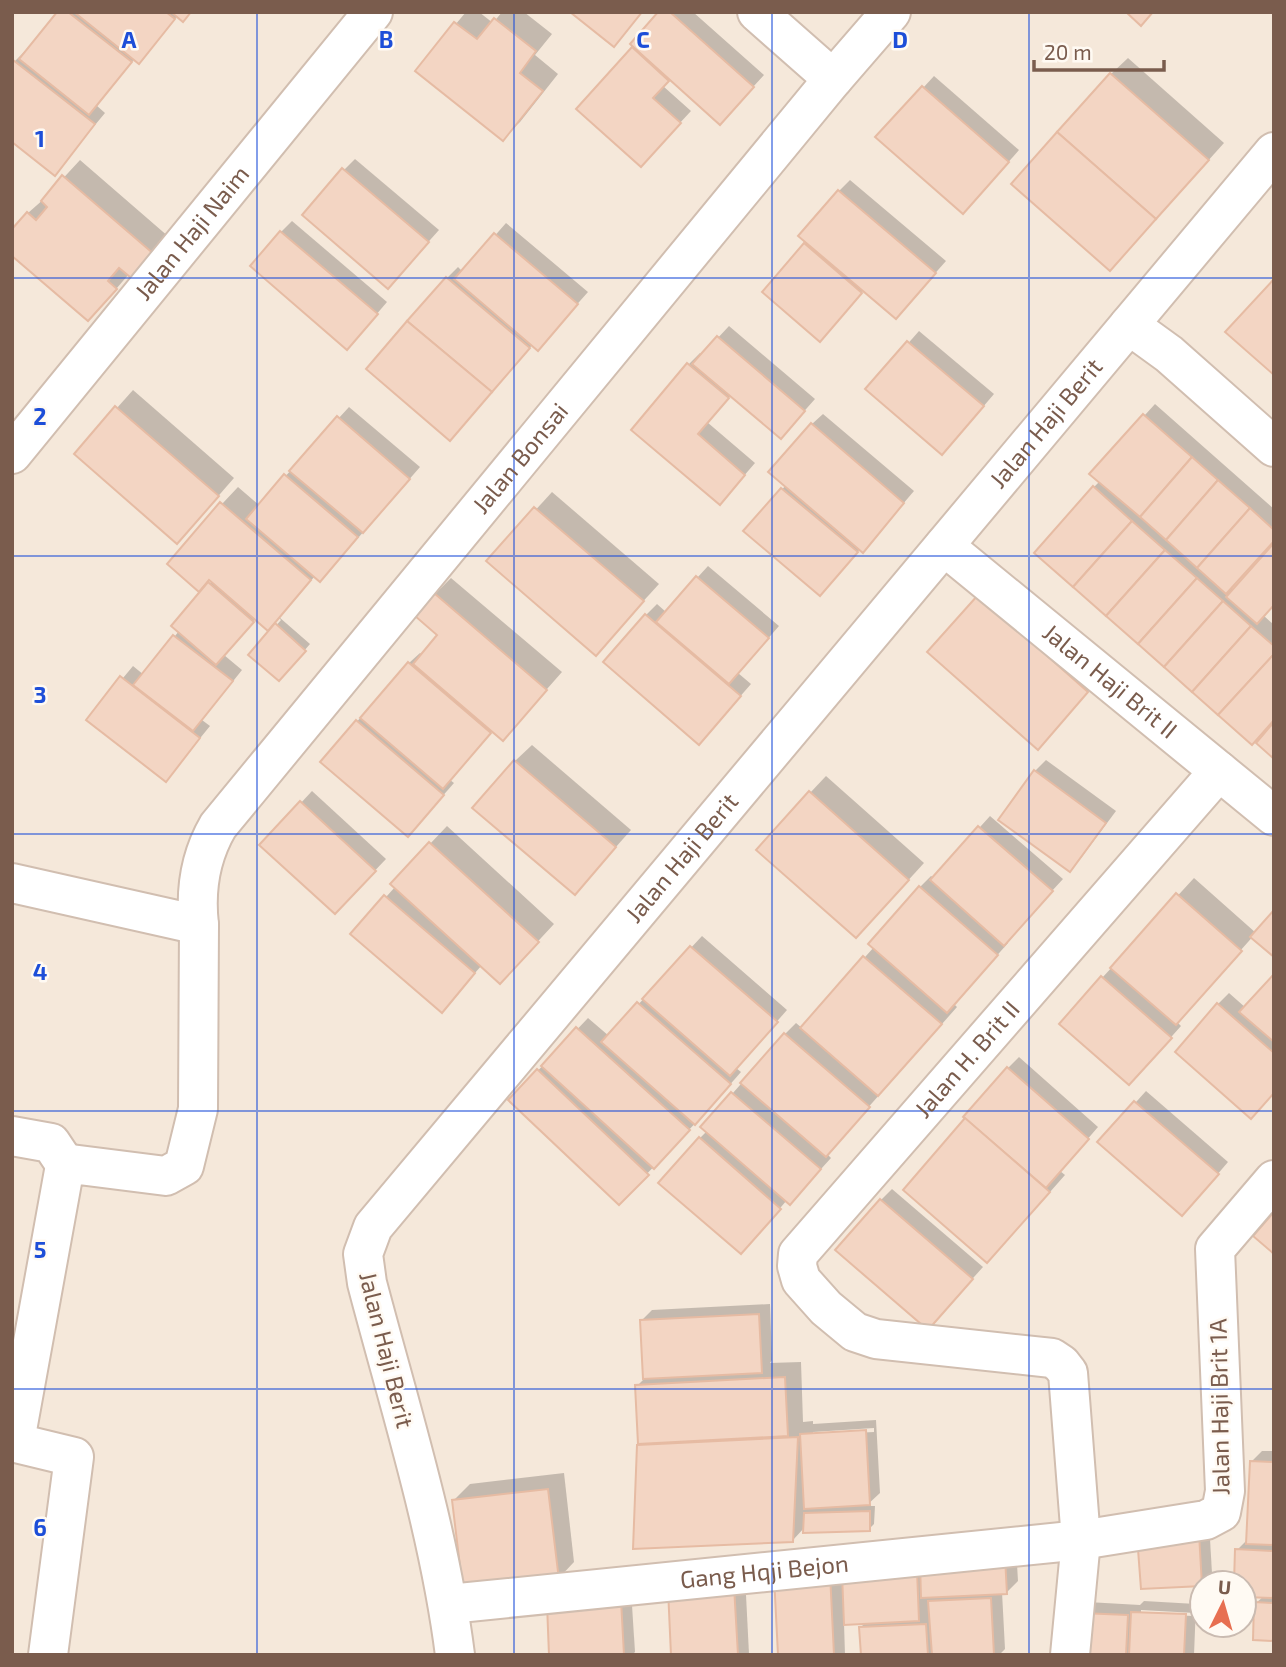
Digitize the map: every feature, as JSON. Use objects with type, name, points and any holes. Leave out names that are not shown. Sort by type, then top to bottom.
[{"type":"street","name":"Jalan Haji Naim","points":[[12,454],[373,12]]},
{"type":"street","points":[[757,12],[833,79]]},
{"type":"street","name":"Jalan Bonsai","points":[[67,1167],[71,1164],[166,1176],[184,1166],[198,1109],[199,925],[196,901],[208,844],[218,826],[891,12]]},
{"type":"street","name":"Jalan Haji Berit","points":[[455,1655],[449,1604],[367,1283],[363,1254],[373,1227],[1274,152]]},
{"type":"street","points":[[1129,325],[1169,354],[1274,447]]},
{"type":"street","name":"Jalan Haji Brit II","points":[[944,545],[1274,816]]},
{"type":"street","name":"Jalan H. Brit II","points":[[1081,1541],[1068,1373],[1061,1364],[1052,1358],[876,1339],[855,1332],[826,1308],[801,1280],[797,1266],[799,1254],[1219,771]]},
{"type":"street","points":[[12,883],[199,925]]},
{"type":"street","points":[[12,1136],[51,1143],[67,1167],[64,1171],[14,1441],[74,1457],[48,1655]]},
{"type":"street","name":"Jalan Haji Brit 1A","points":[[1081,1541],[1206,1520],[1221,1512],[1225,1490],[1215,1249],[1274,1180]]},
{"type":"street","points":[[1070,1655],[1081,1541]]},
{"type":"street","name":"Gang Hqji Bejon","points":[[449,1604],[1081,1541]]},
{"type":"shaded area","points":[[12,12],[1274,12],[1274,1655],[12,1655]]},
{"type":"building","points":[[57,12],[68,12],[132,62],[89,115],[19,59]]},
{"type":"building","points":[[74,12],[166,12],[175,19],[139,64]]},
{"type":"building","points":[[171,12],[191,12],[183,22]]},
{"type":"building","points":[[570,12],[642,12],[614,47]]},
{"type":"building","points":[[658,12],[670,12],[754,87],[720,125],[630,44]]},
{"type":"building","points":[[1126,12],[1153,12],[1141,26]]},
{"type":"building","points":[[494,18],[536,51],[520,73],[543,91],[503,141],[415,71],[454,22],[477,39]]},
{"type":"building","points":[[632,47],[669,81],[653,98],[681,123],[641,167],[576,109]]},
{"type":"building","points":[[13,60],[95,124],[55,176],[12,142]]},
{"type":"building","points":[[1110,73],[1209,160],[1156,219],[1057,132]]},
{"type":"building","points":[[922,86],[1009,162],[963,214],[875,137]]},
{"type":"building","points":[[1057,132],[1156,219],[1110,271],[1011,184]]},
{"type":"building","points":[[342,168],[429,242],[388,289],[302,215]]},
{"type":"building","points":[[62,175],[162,261],[141,286],[119,268],[108,281],[117,289],[88,321],[12,256],[12,229],[27,212],[36,220],[47,207],[41,201]]},
{"type":"building","points":[[838,190],[936,273],[896,319],[798,236]]},
{"type":"building","points":[[280,231],[378,314],[347,350],[250,266]]},
{"type":"building","points":[[494,233],[578,304],[538,351],[454,279]]},
{"type":"building","points":[[804,243],[862,293],[820,342],[762,292]]},
{"type":"building","points":[[446,277],[530,348],[492,392],[407,321]]},
{"type":"building","points":[[1274,279],[1274,375],[1225,332]]},
{"type":"building","points":[[407,321],[492,392],[450,441],[366,369]]},
{"type":"building","points":[[717,336],[805,411],[781,439],[692,364]]},
{"type":"building","points":[[907,341],[984,406],[942,455],[865,389]]},
{"type":"building","points":[[687,363],[729,398],[698,434],[745,475],[720,505],[631,430]]},
{"type":"building","points":[[115,406],[219,496],[177,544],[74,454]]},
{"type":"building","points":[[1143,414],[1192,457],[1140,517],[1089,474]]},
{"type":"building","points":[[337,416],[410,479],[363,533],[289,471]]},
{"type":"building","points":[[811,423],[904,503],[863,553],[768,472]]},
{"type":"building","points":[[1192,457],[1218,480],[1166,540],[1140,517]]},
{"type":"building","points":[[284,474],[358,537],[320,582],[246,519]]},
{"type":"building","points":[[1218,480],[1250,508],[1197,568],[1166,540]]},
{"type":"building","points":[[1093,486],[1132,521],[1073,587],[1034,553]]},
{"type":"building","points":[[781,488],[858,552],[820,596],[743,531]]},
{"type":"building","points":[[220,502],[311,580],[268,631],[209,580],[199,592],[167,564]]},
{"type":"building","points":[[534,507],[644,601],[596,656],[486,561]]},
{"type":"building","points":[[1250,508],[1274,530],[1274,541],[1226,594],[1197,568]]},
{"type":"building","points":[[1132,521],[1165,550],[1106,616],[1073,587]]},
{"type":"building","points":[[1274,543],[1274,605],[1257,624],[1226,597]]},
{"type":"building","points":[[1165,550],[1197,578],[1138,644],[1106,616]]},
{"type":"building","points":[[696,576],[769,638],[729,684],[656,622]]},
{"type":"building","points":[[1197,578],[1223,601],[1164,667],[1138,644]]},
{"type":"building","points":[[208,582],[254,622],[216,665],[171,626]]},
{"type":"building","points":[[434,593],[547,690],[503,741],[413,664],[437,635],[415,616]]},
{"type":"building","points":[[978,595],[1088,692],[1038,750],[927,652]]},
{"type":"building","points":[[1223,601],[1251,626],[1192,692],[1164,667]]},
{"type":"building","points":[[645,614],[741,696],[699,745],[603,662]]},
{"type":"building","points":[[275,623],[306,651],[279,681],[248,655]]},
{"type":"building","points":[[1251,626],[1274,646],[1274,654],[1218,715],[1192,692]]},
{"type":"building","points":[[173,635],[233,681],[193,731],[133,685]]},
{"type":"building","points":[[1274,654],[1274,720],[1252,745],[1218,715]]},
{"type":"building","points":[[408,662],[491,733],[443,789],[360,718]]},
{"type":"building","points":[[120,676],[200,738],[166,782],[86,720]]},
{"type":"building","points":[[356,720],[444,795],[408,837],[320,762]]},
{"type":"building","points":[[1274,722],[1274,759],[1256,743]]},
{"type":"building","points":[[514,760],[616,847],[575,895],[472,808]]},
{"type":"building","points":[[1034,770],[1106,823],[1070,872],[998,820]]},
{"type":"building","points":[[809,791],[909,880],[856,938],[756,850]]},
{"type":"building","points":[[300,801],[376,871],[335,914],[259,845]]},
{"type":"building","points":[[978,826],[1053,891],[1004,946],[930,880]]},
{"type":"building","points":[[429,842],[539,942],[500,984],[390,884]]},
{"type":"building","points":[[919,886],[998,955],[947,1013],[868,944]]},
{"type":"building","points":[[1176,893],[1242,951],[1176,1025],[1110,968]]},
{"type":"building","points":[[384,895],[475,973],[442,1013],[350,934]]},
{"type":"building","points":[[1274,910],[1274,957],[1250,937]]},
{"type":"building","points":[[690,946],[778,1022],[730,1076],[642,999]]},
{"type":"building","points":[[863,956],[942,1024],[878,1096],[800,1028]]},
{"type":"building","points":[[1274,974],[1274,1042],[1239,1012]]},
{"type":"building","points":[[1101,976],[1172,1038],[1129,1085],[1059,1024]]},
{"type":"building","points":[[637,1002],[731,1084],[695,1125],[601,1042]]},
{"type":"building","points":[[1217,1003],[1274,1053],[1274,1093],[1251,1119],[1175,1052]]},
{"type":"building","points":[[576,1027],[690,1130],[654,1169],[541,1066]]},
{"type":"building","points":[[784,1033],[870,1107],[826,1157],[740,1083]]},
{"type":"building","points":[[1007,1067],[1089,1139],[1046,1188],[963,1117]]},
{"type":"building","points":[[537,1069],[649,1175],[619,1205],[508,1100]]},
{"type":"building","points":[[731,1092],[821,1169],[790,1205],[700,1127]]},
{"type":"building","points":[[1134,1101],[1219,1174],[1182,1216],[1097,1142]]},
{"type":"building","points":[[965,1118],[1050,1192],[987,1263],[903,1190]]},
{"type":"building","points":[[699,1137],[781,1209],[741,1254],[658,1183]]},
{"type":"building","points":[[880,1199],[973,1279],[928,1330],[835,1250]]},
{"type":"building","points":[[1274,1212],[1274,1254],[1253,1236]]},
{"type":"building","points":[[759,1314],[762,1373],[643,1379],[640,1320]]},
{"type":"building","points":[[785,1377],[788,1436],[638,1444],[635,1385]]},
{"type":"building","points":[[866,1430],[870,1505],[804,1509],[800,1434]]},
{"type":"building","points":[[798,1437],[793,1542],[633,1549],[637,1445]]},
{"type":"building","points":[[1250,1461],[1274,1462],[1274,1545],[1246,1544]]},
{"type":"building","points":[[548,1489],[559,1580],[463,1591],[452,1500]]},
{"type":"building","points":[[870,1511],[870,1531],[803,1533],[804,1513]]},
{"type":"building","points":[[1199,1533],[1201,1569],[1188,1569],[1188,1587],[1141,1589],[1137,1536]]},
{"type":"building","points":[[1235,1549],[1274,1551],[1274,1598],[1258,1597],[1258,1569],[1234,1569]]},
{"type":"building","points":[[1005,1557],[1007,1594],[921,1598],[920,1562]]},
{"type":"building","points":[[917,1570],[919,1621],[844,1625],[842,1573]]},
{"type":"building","points":[[830,1573],[834,1655],[778,1655],[774,1576]]},
{"type":"building","points":[[734,1586],[738,1655],[671,1655],[668,1589]]},
{"type":"building","points":[[991,1598],[994,1655],[932,1655],[928,1601]]},
{"type":"building","points":[[621,1600],[624,1655],[549,1655],[547,1604]]},
{"type":"building","points":[[1258,1602],[1274,1603],[1274,1641],[1253,1640],[1258,1639]]},
{"type":"building","points":[[1057,1612],[1128,1615],[1126,1655],[1055,1655]]},
{"type":"building","points":[[1131,1612],[1186,1614],[1184,1655],[1129,1655]]},
{"type":"building","points":[[926,1624],[928,1655],[861,1655],[859,1627]]}]
